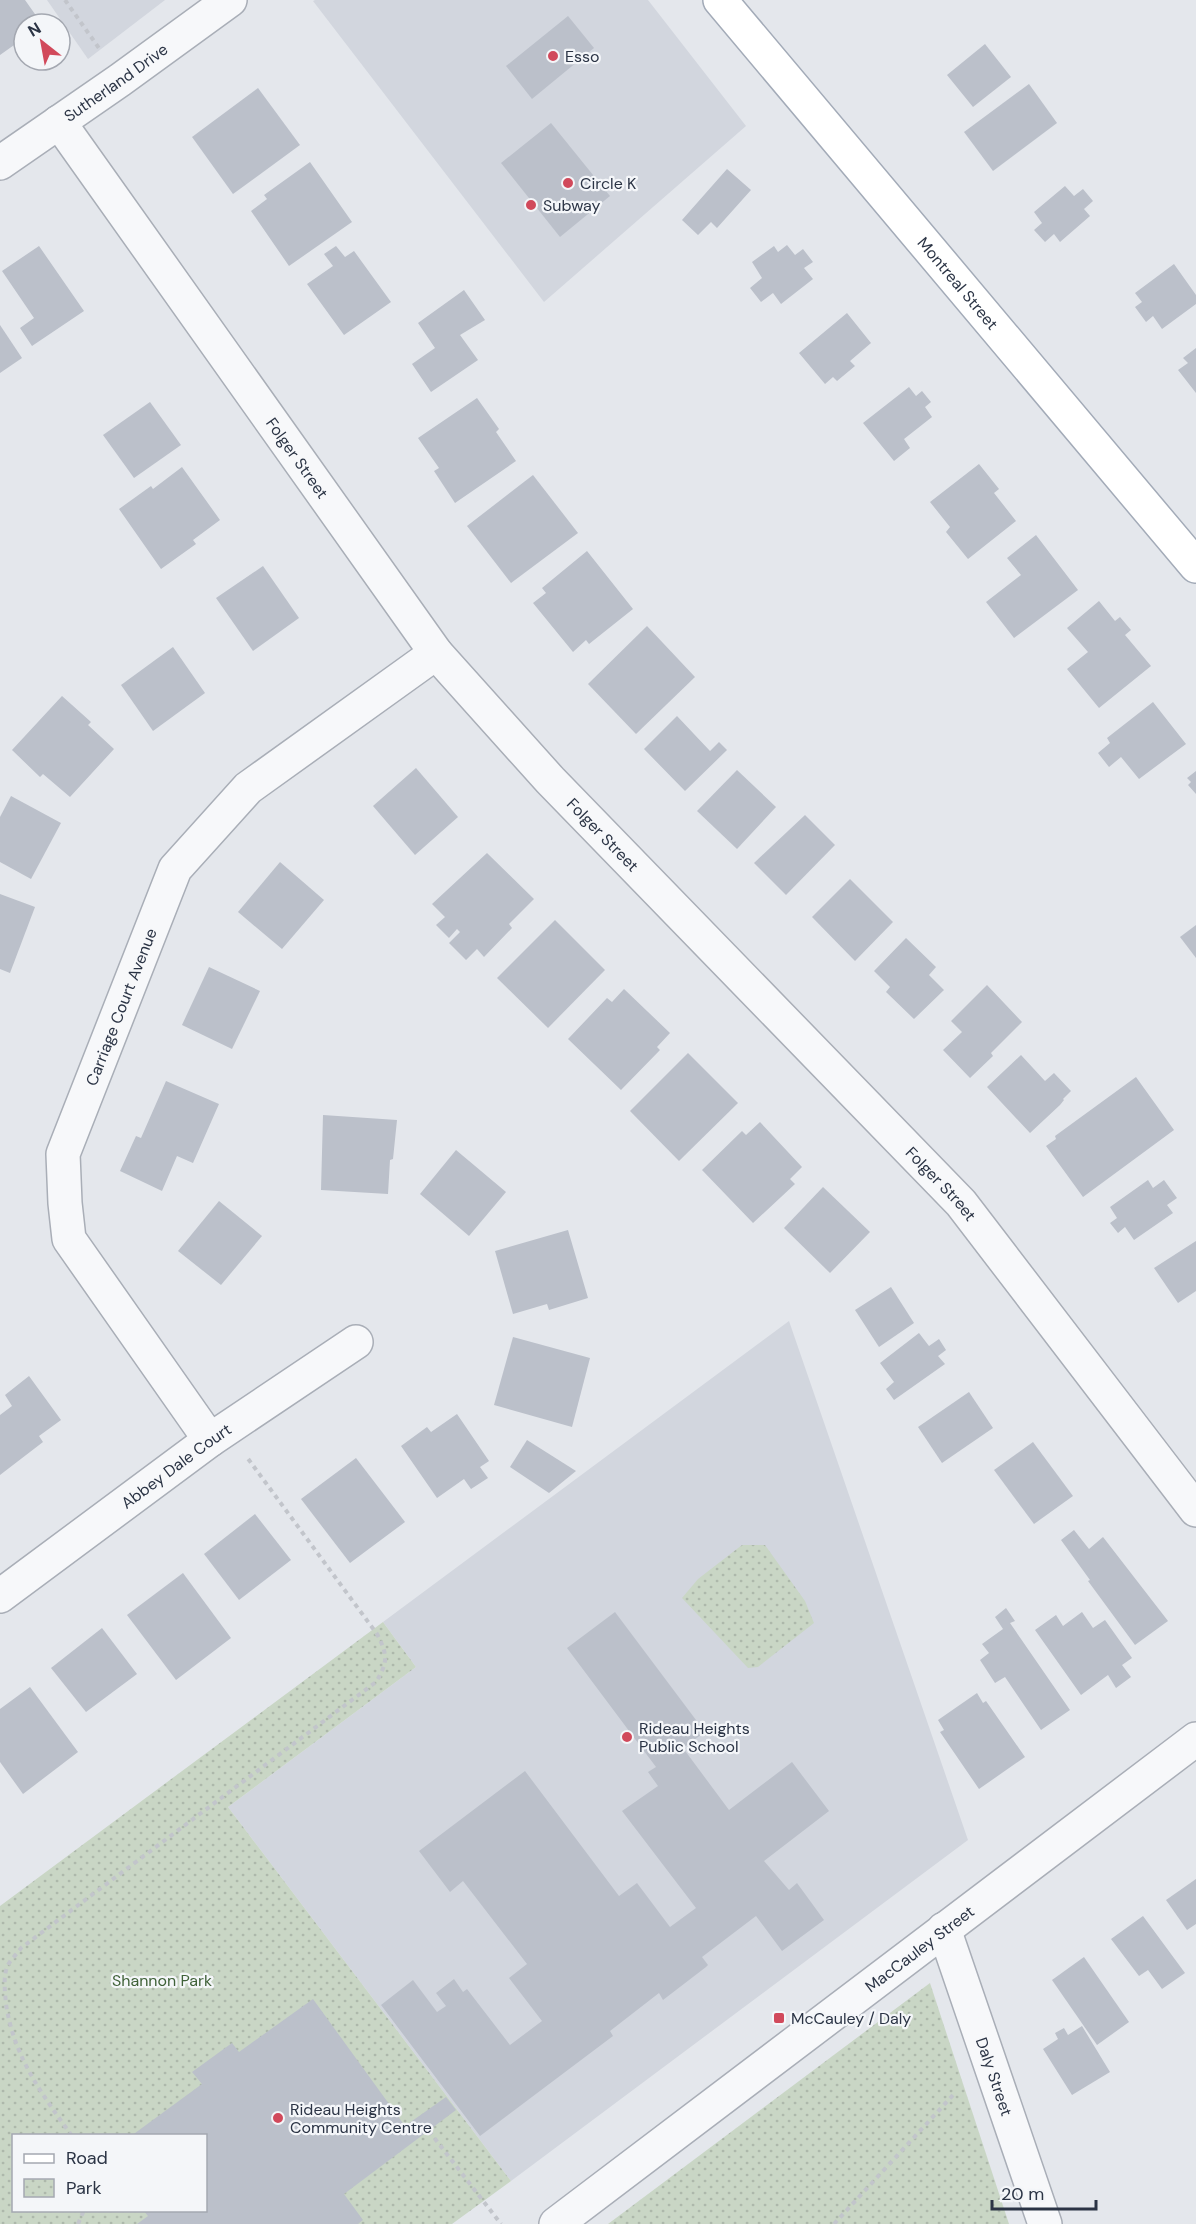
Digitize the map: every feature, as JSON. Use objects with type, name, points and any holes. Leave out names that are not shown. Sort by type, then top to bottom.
[{"type":"main road","name":"Montreal Street","points":[[720,0],[1196,566]]},
{"type":"street","name":"Sutherland Drive","points":[[0,163],[230,0]]},
{"type":"street","name":"Folger Street","points":[[58,122],[436,653],[550,780],[961,1203],[1196,1509]]},
{"type":"street","name":"Carriage Court Avenue","points":[[218,1435],[69,1239],[64,1203],[63,1154],[176,869],[248,788],[436,653]]},
{"type":"street","name":"Abbey Dale Court","points":[[0,1596],[218,1435],[356,1342]]},
{"type":"street","name":"MacCauley Street","points":[[556,2224],[1196,1738]]},
{"type":"street","name":"Daly Street","points":[[944,1929],[1045,2224]]},
{"type":"path","points":[[65,0],[120,80]]},
{"type":"path","points":[[71,2134],[36,2085],[20,2054],[8,2016],[4,1985],[8,1965],[21,1948],[376,1682],[385,1667],[386,1651],[378,1634],[218,1435]]},
{"type":"path","points":[[834,2224],[954,2094]]},
{"type":"path","points":[[429,2131],[501,2224]]},
{"type":"shaded area","points":[[47,0],[165,0],[88,59],[72,36],[72,12],[55,12]]},
{"type":"shaded area","points":[[648,0],[746,126],[544,302],[313,1]]},
{"type":"shaded area","name":"Rideau Heights Public School","points":[[789,1321],[968,1840],[511,2181],[228,1807],[416,1667],[383,1622]]},
{"type":"green space","points":[[742,1545],[765,1545],[805,1601],[814,1623],[758,1667],[748,1668],[682,1598],[698,1579]]},
{"type":"green space","name":"Shannon Park","points":[[383,1622],[416,1667],[228,1807],[511,2181],[452,2224],[0,2224],[0,1906]]},
{"type":"green space","points":[[930,1983],[1009,2224],[608,2224]]},
{"type":"building","points":[[0,0],[25,0],[34,12],[12,12],[12,46],[0,55]]},
{"type":"building","points":[[568,16],[594,48],[532,99],[506,66]]},
{"type":"building","points":[[985,44],[1011,77],[973,107],[947,75]]},
{"type":"building","points":[[1029,84],[1057,123],[993,171],[964,132]]},
{"type":"building","points":[[258,88],[300,145],[233,194],[192,137]]},
{"type":"building","points":[[551,123],[610,196],[560,237],[501,163]]},
{"type":"building","points":[[310,162],[352,222],[289,266],[251,211],[267,199],[264,195]]},
{"type":"building","points":[[727,169],[751,190],[717,228],[711,222],[698,235],[682,220]]},
{"type":"building","points":[[1065,186],[1074,196],[1083,189],[1093,201],[1084,209],[1090,216],[1060,242],[1054,234],[1045,242],[1034,230],[1042,223],[1034,212]]},
{"type":"building","points":[[787,245],[795,255],[803,249],[813,262],[804,268],[813,279],[781,304],[773,293],[761,302],[750,288],[762,278],[752,262],[774,246],[778,252]]},
{"type":"building","points":[[39,246],[84,311],[32,346],[20,328],[34,318],[2,271]]},
{"type":"building","points":[[336,246],[345,257],[354,251],[391,302],[344,335],[307,284],[333,266],[324,254]]},
{"type":"building","points":[[1174,264],[1196,295],[1196,304],[1162,329],[1153,316],[1146,322],[1135,307],[1142,302],[1135,293]]},
{"type":"building","points":[[464,290],[485,320],[460,335],[478,360],[431,392],[412,364],[435,348],[418,323]]},
{"type":"building","points":[[847,313],[871,343],[850,361],[855,366],[837,381],[833,377],[825,384],[799,353]]},
{"type":"building","points":[[0,325],[22,358],[0,373]]},
{"type":"building","points":[[1196,348],[1196,393],[1178,370],[1188,363],[1183,358]]},
{"type":"building","points":[[909,387],[916,396],[922,391],[931,402],[925,407],[932,417],[904,439],[910,448],[894,461],[863,423]]},
{"type":"building","points":[[477,398],[499,429],[496,432],[516,461],[455,503],[434,471],[439,468],[418,438]]},
{"type":"building","points":[[150,402],[181,445],[134,478],[103,435]]},
{"type":"building","points":[[979,464],[999,489],[994,493],[1016,521],[968,559],[946,532],[950,527],[930,502]]},
{"type":"building","points":[[182,467],[220,520],[193,540],[196,544],[161,569],[119,509],[151,486],[153,489]]},
{"type":"building","points":[[533,475],[578,533],[511,583],[467,526]]},
{"type":"building","points":[[1036,535],[1078,590],[1014,638],[986,602],[1021,575],[1007,558]]},
{"type":"building","points":[[587,551],[633,609],[589,644],[586,640],[573,652],[533,603],[546,593],[542,588]]},
{"type":"building","points":[[263,566],[299,618],[253,651],[216,598]]},
{"type":"building","points":[[1099,601],[1115,621],[1120,617],[1131,630],[1125,635],[1151,666],[1099,708],[1067,669],[1088,652],[1067,628]]},
{"type":"building","points":[[647,626],[695,677],[636,734],[588,684]]},
{"type":"building","points":[[173,647],[205,693],[153,731],[121,685]]},
{"type":"building","points":[[62,696],[91,722],[88,725],[114,749],[70,797],[43,774],[40,777],[12,750]]},
{"type":"building","points":[[1153,702],[1186,744],[1139,779],[1121,757],[1109,767],[1098,753],[1110,743],[1107,738]]},
{"type":"building","points":[[677,716],[710,751],[719,742],[727,750],[685,791],[644,749]]},
{"type":"building","points":[[416,768],[458,817],[415,855],[373,806]]},
{"type":"building","points":[[737,770],[776,807],[737,849],[697,811]]},
{"type":"building","points":[[1196,771],[1196,794],[1188,785],[1191,782],[1187,778]]},
{"type":"building","points":[[11,796],[61,823],[31,879],[0,862],[0,817]]},
{"type":"building","points":[[805,815],[835,845],[786,895],[754,863]]},
{"type":"building","points":[[487,853],[534,899],[509,924],[512,928],[484,957],[477,949],[466,960],[449,943],[460,932],[457,929],[449,938],[436,925],[445,917],[432,904]]},
{"type":"building","points":[[280,862],[324,900],[282,949],[238,912]]},
{"type":"building","points":[[850,879],[893,922],[855,961],[812,917]]},
{"type":"building","points":[[0,894],[35,907],[10,973],[0,969]]},
{"type":"building","points":[[555,920],[605,970],[548,1028],[497,978]]},
{"type":"building","points":[[1196,925],[1196,958],[1180,937]]},
{"type":"building","points":[[906,938],[936,967],[929,975],[944,990],[914,1019],[886,992],[890,987],[874,971]]},
{"type":"building","points":[[209,967],[260,991],[232,1049],[182,1025]]},
{"type":"building","points":[[987,985],[1022,1022],[991,1053],[993,1056],[970,1078],[943,1050],[962,1032],[951,1021]]},
{"type":"building","points":[[624,989],[670,1033],[657,1047],[660,1050],[621,1090],[568,1039],[607,998],[612,1002]]},
{"type":"building","points":[[688,1053],[738,1103],[679,1161],[630,1111]]},
{"type":"building","points":[[1021,1055],[1045,1081],[1054,1073],[1071,1091],[1060,1105],[1030,1133],[987,1087]]},
{"type":"building","points":[[1136,1077],[1174,1130],[1083,1197],[1046,1146],[1056,1139],[1055,1136]]},
{"type":"building","points":[[166,1081],[219,1104],[193,1163],[177,1156],[162,1191],[120,1171],[136,1136],[141,1138]]},
{"type":"building","points":[[323,1115],[397,1120],[393,1159],[390,1160],[388,1194],[321,1190]]},
{"type":"building","points":[[760,1122],[802,1167],[790,1179],[795,1184],[753,1223],[702,1170],[742,1131],[746,1135]]},
{"type":"building","points":[[456,1150],[506,1192],[469,1236],[420,1194]]},
{"type":"building","points":[[1148,1180],[1153,1188],[1164,1180],[1177,1198],[1167,1205],[1173,1213],[1134,1240],[1125,1227],[1118,1233],[1110,1223],[1117,1218],[1110,1207]]},
{"type":"building","points":[[823,1187],[870,1232],[830,1273],[784,1228]]},
{"type":"building","points":[[219,1201],[262,1236],[221,1285],[178,1251]]},
{"type":"building","points":[[568,1230],[588,1298],[549,1310],[547,1304],[513,1314],[495,1251]]},
{"type":"building","points":[[1196,1241],[1196,1291],[1178,1303],[1154,1268]]},
{"type":"building","points":[[891,1287],[914,1323],[879,1347],[855,1310]]},
{"type":"building","points":[[919,1333],[929,1346],[939,1339],[946,1350],[938,1356],[945,1364],[894,1400],[886,1389],[894,1382],[880,1363]]},
{"type":"building","points":[[513,1337],[590,1358],[572,1427],[494,1405]]},
{"type":"building","points":[[29,1376],[61,1420],[39,1436],[43,1442],[0,1475],[0,1415],[12,1406],[5,1395]]},
{"type":"building","points":[[969,1392],[993,1428],[942,1463],[918,1427]]},
{"type":"building","points":[[457,1414],[489,1461],[480,1467],[488,1478],[471,1489],[464,1479],[437,1498],[401,1446],[427,1427],[431,1432]]},
{"type":"building","points":[[527,1440],[576,1471],[549,1493],[510,1467]]},
{"type":"building","points":[[1033,1442],[1073,1496],[1034,1524],[994,1470]]},
{"type":"building","points":[[356,1458],[405,1522],[350,1563],[301,1499]]},
{"type":"building","points":[[255,1514],[291,1560],[239,1600],[204,1554]]},
{"type":"building","points":[[1074,1530],[1089,1549],[1103,1537],[1168,1621],[1135,1645],[1061,1540]]},
{"type":"building","points":[[183,1573],[231,1638],[176,1680],[127,1615]]},
{"type":"building","points":[[1006,1608],[1015,1621],[1010,1623],[1070,1710],[1041,1730],[1005,1677],[995,1683],[980,1660],[989,1653],[982,1644],[1003,1629],[995,1617]]},
{"type":"building","points":[[615,1612],[705,1732],[683,1748],[729,1810],[792,1762],[829,1811],[764,1861],[789,1890],[797,1883],[824,1920],[782,1951],[756,1916],[702,1957],[708,1965],[706,1967],[663,2000],[659,1993],[610,2031],[613,2036],[480,2136],[381,2005],[413,1980],[437,2012],[446,2006],[436,1993],[454,1979],[463,1992],[467,1989],[510,2045],[542,2021],[509,1978],[527,1964],[463,1881],[450,1892],[419,1851],[525,1771],[619,1896],[637,1883],[670,1927],[696,1908],[622,1811],[658,1786],[648,1772],[656,1767],[567,1648]]},
{"type":"building","points":[[1082,1612],[1093,1628],[1105,1620],[1132,1658],[1122,1665],[1131,1677],[1116,1688],[1108,1675],[1081,1695],[1035,1630],[1056,1615],[1063,1626]]},
{"type":"building","points":[[102,1628],[137,1674],[86,1712],[51,1668]]},
{"type":"building","points":[[30,1687],[78,1752],[23,1794],[0,1762],[0,1709]]},
{"type":"building","points":[[977,1693],[983,1703],[986,1701],[1025,1757],[979,1789],[940,1732],[944,1730],[938,1720]]},
{"type":"building","points":[[1196,1879],[1196,1924],[1187,1930],[1166,1900]]},
{"type":"building","points":[[1143,1916],[1185,1973],[1162,1989],[1148,1970],[1139,1976],[1111,1939]]},
{"type":"building","points":[[1084,1957],[1129,2022],[1097,2045],[1052,1980]]},
{"type":"building","name":"Rideau Heights Community Centre","points":[[313,1999],[405,2126],[446,2097],[456,2110],[344,2194],[363,2220],[358,2224],[137,2224],[148,2216],[145,2212],[207,2212],[207,2134],[134,2134],[202,2084],[192,2072],[232,2043],[239,2052]]},
{"type":"building","points":[[1082,2026],[1110,2072],[1072,2095],[1043,2049],[1058,2039],[1055,2033],[1064,2028],[1068,2035]]},
{"type":"place","name":"Esso","points":[[553,56]]},
{"type":"place","name":"Circle K","points":[[568,183]]},
{"type":"place","name":"Subway","points":[[531,205]]},
{"type":"place","name":"Rideau Heights Public School","points":[[627,1737]]},
{"type":"place","name":"McCauley / Daly","points":[[779,2018]]},
{"type":"place","name":"Rideau Heights Community Centre","points":[[278,2118]]}]
